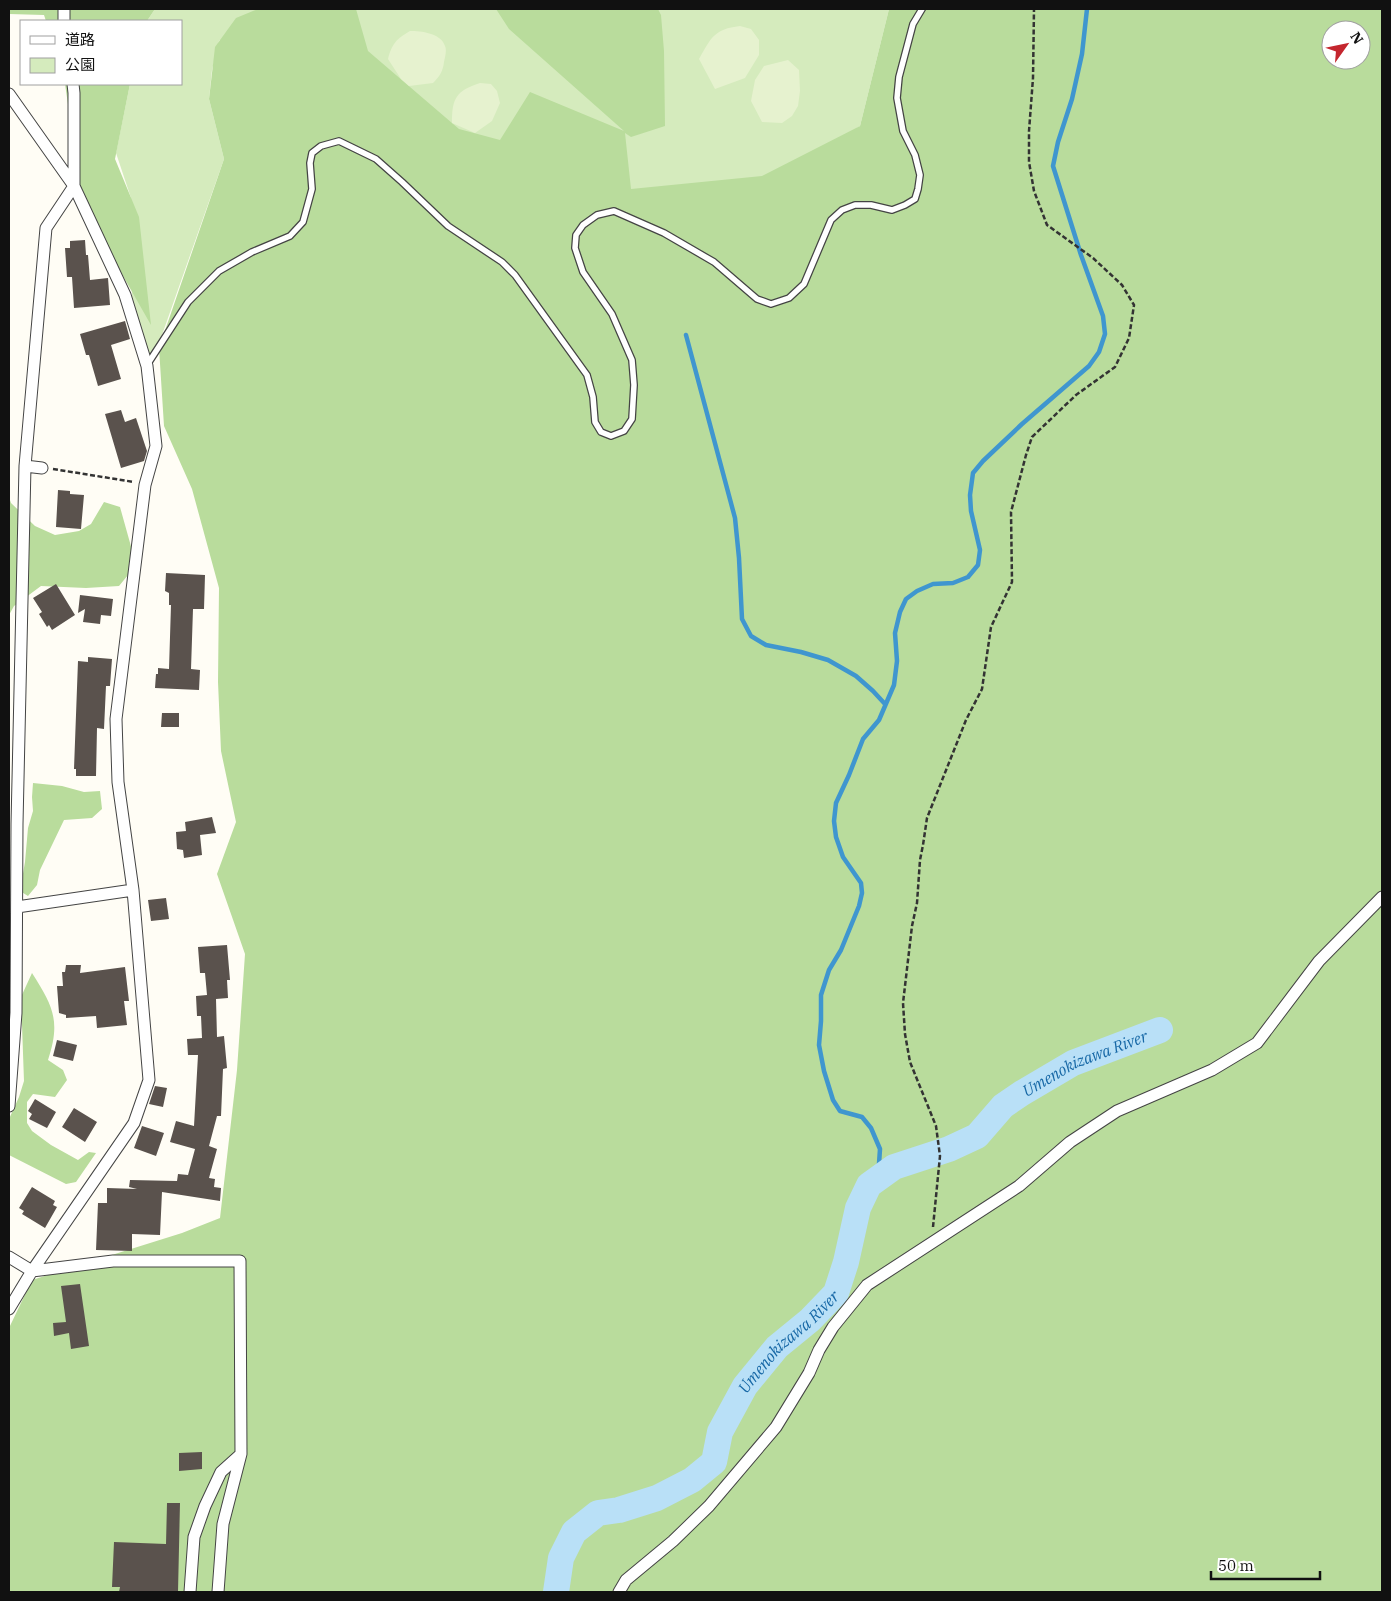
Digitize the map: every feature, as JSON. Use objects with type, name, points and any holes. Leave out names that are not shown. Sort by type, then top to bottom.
[{"type":"street","points":[[9,1106],[16,1013],[17,906],[13,824],[24,466],[46,228],[74,186],[73,85]]},
{"type":"street","points":[[9,94],[74,186],[125,295],[147,366],[156,446],[145,485],[116,719],[118,782],[133,890],[149,1080],[134,1123],[32,1271],[9,1309]]},
{"type":"street","points":[[24,466],[42,468]]},
{"type":"street","points":[[17,906],[133,890]]},
{"type":"street","points":[[620,1592],[626,1580],[673,1541],[709,1506],[776,1427],[809,1373],[819,1350],[833,1327],[867,1285],[1019,1186],[1070,1142],[1117,1111],[1212,1070],[1257,1043],[1319,961],[1382,897]]},
{"type":"street","points":[[9,1257],[32,1271],[113,1261],[240,1261],[241,1454],[223,1524],[218,1592]]},
{"type":"street","points":[[190,1592],[194,1537],[202,1514],[220,1472],[241,1454]]},
{"type":"lane","points":[[147,366],[188,302],[219,271],[252,252],[290,236],[303,222],[312,189],[310,163],[312,153],[321,146],[339,141],[376,159],[448,226],[502,262],[515,275],[587,375],[593,397],[595,422],[601,432],[611,436],[624,431],[632,419],[634,385],[632,360],[612,314],[584,272],[575,248],[576,235],[583,225],[597,215],[614,212],[664,233],[714,262],[757,299],[772,304],[789,298],[804,284],[831,220],[842,210],[855,205],[892,210],[915,199],[920,175],[914,155],[903,131],[897,98],[899,77],[914,24],[922,9]]},
{"type":"path","points":[[931,1243],[940,1156],[936,1126],[910,1062],[905,1034],[903,1003],[912,926],[917,903],[920,860],[927,818],[966,720],[982,690],[991,627],[1012,582],[1011,512],[1032,437],[1076,395],[1115,366],[1129,338],[1134,305],[1122,285],[1093,258],[1046,225],[1034,191],[1029,162],[1034,9]]},
{"type":"path","points":[[42,468],[127,481]]},
{"type":"green space","points":[[9,9],[155,9],[148,20],[46,20],[44,15],[9,14]]},
{"type":"green space","points":[[155,9],[271,9],[219,41],[212,70],[209,99],[224,159],[156,352],[144,358],[132,300],[131,198],[116,153],[130,85],[182,85],[182,20],[148,20]]},
{"type":"green space","points":[[258,9],[356,9],[368,51],[459,129],[500,140],[530,92],[624,131],[509,29],[496,9],[658,9],[661,15],[664,51],[665,126],[631,137],[625,133],[631,189],[762,176],[860,126],[889,9],[1382,9],[1382,1592],[9,1592],[9,1328],[32,1280],[182,1233],[220,1218],[237,1070],[245,954],[217,874],[236,822],[221,751],[218,682],[219,588],[192,489],[164,426],[159,348],[224,159],[209,99],[215,47],[236,18]]},
{"type":"green space","points":[[320,9],[889,9],[860,126],[752,201],[463,198],[344,84]]},
{"type":"green space","points":[[740,26],[751,29],[759,40],[759,55],[745,78],[715,89],[699,59],[714,36],[724,29]]},
{"type":"green space","points":[[410,31],[425,32],[435,36],[445,46],[446,54],[443,68],[433,83],[409,86],[401,79],[388,59],[395,42]]},
{"type":"green space","points":[[788,60],[799,70],[800,91],[798,106],[792,116],[782,123],[762,122],[751,101],[755,80],[764,66]]},
{"type":"green space","points":[[480,83],[491,84],[497,91],[500,103],[492,121],[475,133],[452,123],[452,114],[457,97],[466,89]]},
{"type":"green space","points":[[65,85],[130,85],[115,159],[139,217],[151,325],[83,206]]},
{"type":"green space","points":[[9,497],[11,503],[35,526],[55,535],[79,531],[91,524],[104,502],[120,507],[132,550],[128,575],[119,586],[86,588],[41,586],[14,606],[9,615]]},
{"type":"green space","points":[[33,783],[62,786],[84,792],[100,791],[102,809],[92,818],[64,820],[40,870],[37,885],[28,896],[20,891],[28,828],[33,811]]},
{"type":"green space","points":[[32,973],[45,995],[53,1014],[54,1035],[48,1060],[63,1070],[67,1080],[55,1097],[33,1094],[27,1102],[27,1123],[32,1131],[51,1145],[78,1160],[89,1152],[96,1153],[76,1182],[66,1184],[9,1155],[9,1119],[24,1081],[21,997]]},
{"type":"building","points":[[85,240],[90,280],[108,278],[110,305],[74,308],[72,277],[67,277],[65,248],[70,248],[70,241]]},
{"type":"building","points":[[125,321],[130,339],[111,345],[121,379],[98,386],[89,355],[86,355],[80,334]]},
{"type":"building","points":[[121,410],[125,422],[136,418],[147,451],[144,461],[121,468],[105,414]]},
{"type":"building","points":[[58,490],[70,491],[70,494],[84,495],[81,529],[56,527]]},
{"type":"building","points":[[166,573],[205,575],[204,609],[193,609],[191,669],[200,670],[199,690],[155,688],[158,668],[169,669],[171,605],[169,605],[169,593],[165,591]]},
{"type":"building","points":[[56,584],[75,615],[52,630],[49,625],[47,627],[39,614],[42,612],[33,598]]},
{"type":"building","points":[[80,595],[113,599],[111,616],[101,615],[100,624],[83,622],[85,609],[78,613]]},
{"type":"building","points":[[88,657],[112,659],[110,686],[106,686],[104,729],[97,728],[96,776],[76,776],[76,769],[74,769],[78,661],[88,662]]},
{"type":"building","points":[[162,713],[179,713],[179,727],[161,727]]},
{"type":"building","points":[[212,817],[216,833],[200,835],[202,855],[184,858],[183,850],[177,849],[176,832],[186,831],[185,822]]},
{"type":"building","points":[[166,898],[169,919],[151,921],[148,900]]},
{"type":"building","points":[[227,945],[230,980],[227,980],[228,998],[216,999],[217,1037],[224,1036],[227,1068],[223,1069],[221,1116],[217,1116],[209,1146],[217,1149],[209,1178],[215,1179],[214,1187],[221,1188],[220,1201],[162,1192],[160,1235],[132,1234],[132,1251],[96,1250],[98,1203],[107,1203],[107,1188],[137,1189],[129,1187],[130,1180],[177,1181],[178,1174],[188,1175],[195,1149],[170,1142],[176,1121],[194,1126],[198,1055],[188,1055],[187,1039],[202,1038],[201,1016],[197,1016],[196,996],[207,995],[205,973],[200,973],[198,947]]},
{"type":"building","points":[[66,965],[81,965],[80,973],[125,967],[129,1001],[124,1001],[127,1025],[97,1028],[96,1016],[66,1018],[66,1015],[59,1013],[57,986],[63,986],[62,972],[65,972]]},
{"type":"building","points":[[57,1040],[77,1045],[73,1061],[53,1056]]},
{"type":"building","points":[[155,1086],[167,1088],[163,1107],[149,1104]]},
{"type":"building","points":[[35,1099],[56,1112],[47,1128],[29,1119],[32,1114],[28,1111]]},
{"type":"building","points":[[74,1108],[97,1122],[85,1142],[62,1127]]},
{"type":"building","points":[[142,1126],[164,1133],[156,1156],[134,1148]]},
{"type":"building","points":[[32,1187],[55,1201],[53,1205],[57,1207],[45,1228],[22,1214],[24,1211],[19,1208]]},
{"type":"building","points":[[80,1284],[89,1346],[71,1349],[69,1333],[54,1336],[53,1323],[66,1322],[61,1286]]},
{"type":"building","points":[[202,1452],[202,1469],[179,1471],[179,1453]]},
{"type":"building","points":[[167,1503],[180,1503],[178,1592],[119,1592],[120,1587],[112,1587],[114,1542],[166,1544]]},
{"type":"waterway","points":[[878,1179],[880,1149],[871,1128],[862,1117],[840,1111],[833,1100],[824,1071],[819,1045],[821,995],[829,970],[841,950],[859,906],[862,893],[861,883],[843,857],[836,837],[834,821],[836,803],[863,739],[879,720],[894,685],[897,661],[895,633],[900,612],[906,599],[917,591],[933,584],[953,583],[968,577],[978,565],[980,550],[971,511],[970,495],[973,473],[1022,424],[1089,366],[1099,352],[1105,334],[1103,316],[1081,255],[1053,166],[1058,142],[1072,99],[1082,54],[1087,9]]},
{"type":"waterway","points":[[686,335],[735,518],[742,619],[751,636],[766,645],[828,660],[856,676],[885,704]]},
{"type":"waterway","name":"Umenokizawa River","points":[[556,1592],[561,1558],[574,1532],[598,1513],[619,1510],[657,1498],[692,1480],[714,1462],[720,1432],[745,1386],[777,1347],[810,1320],[836,1293],[846,1262],[858,1208],[869,1185],[894,1167],[949,1149],[977,1136],[1003,1106],[1073,1063],[1160,1030]]}]
